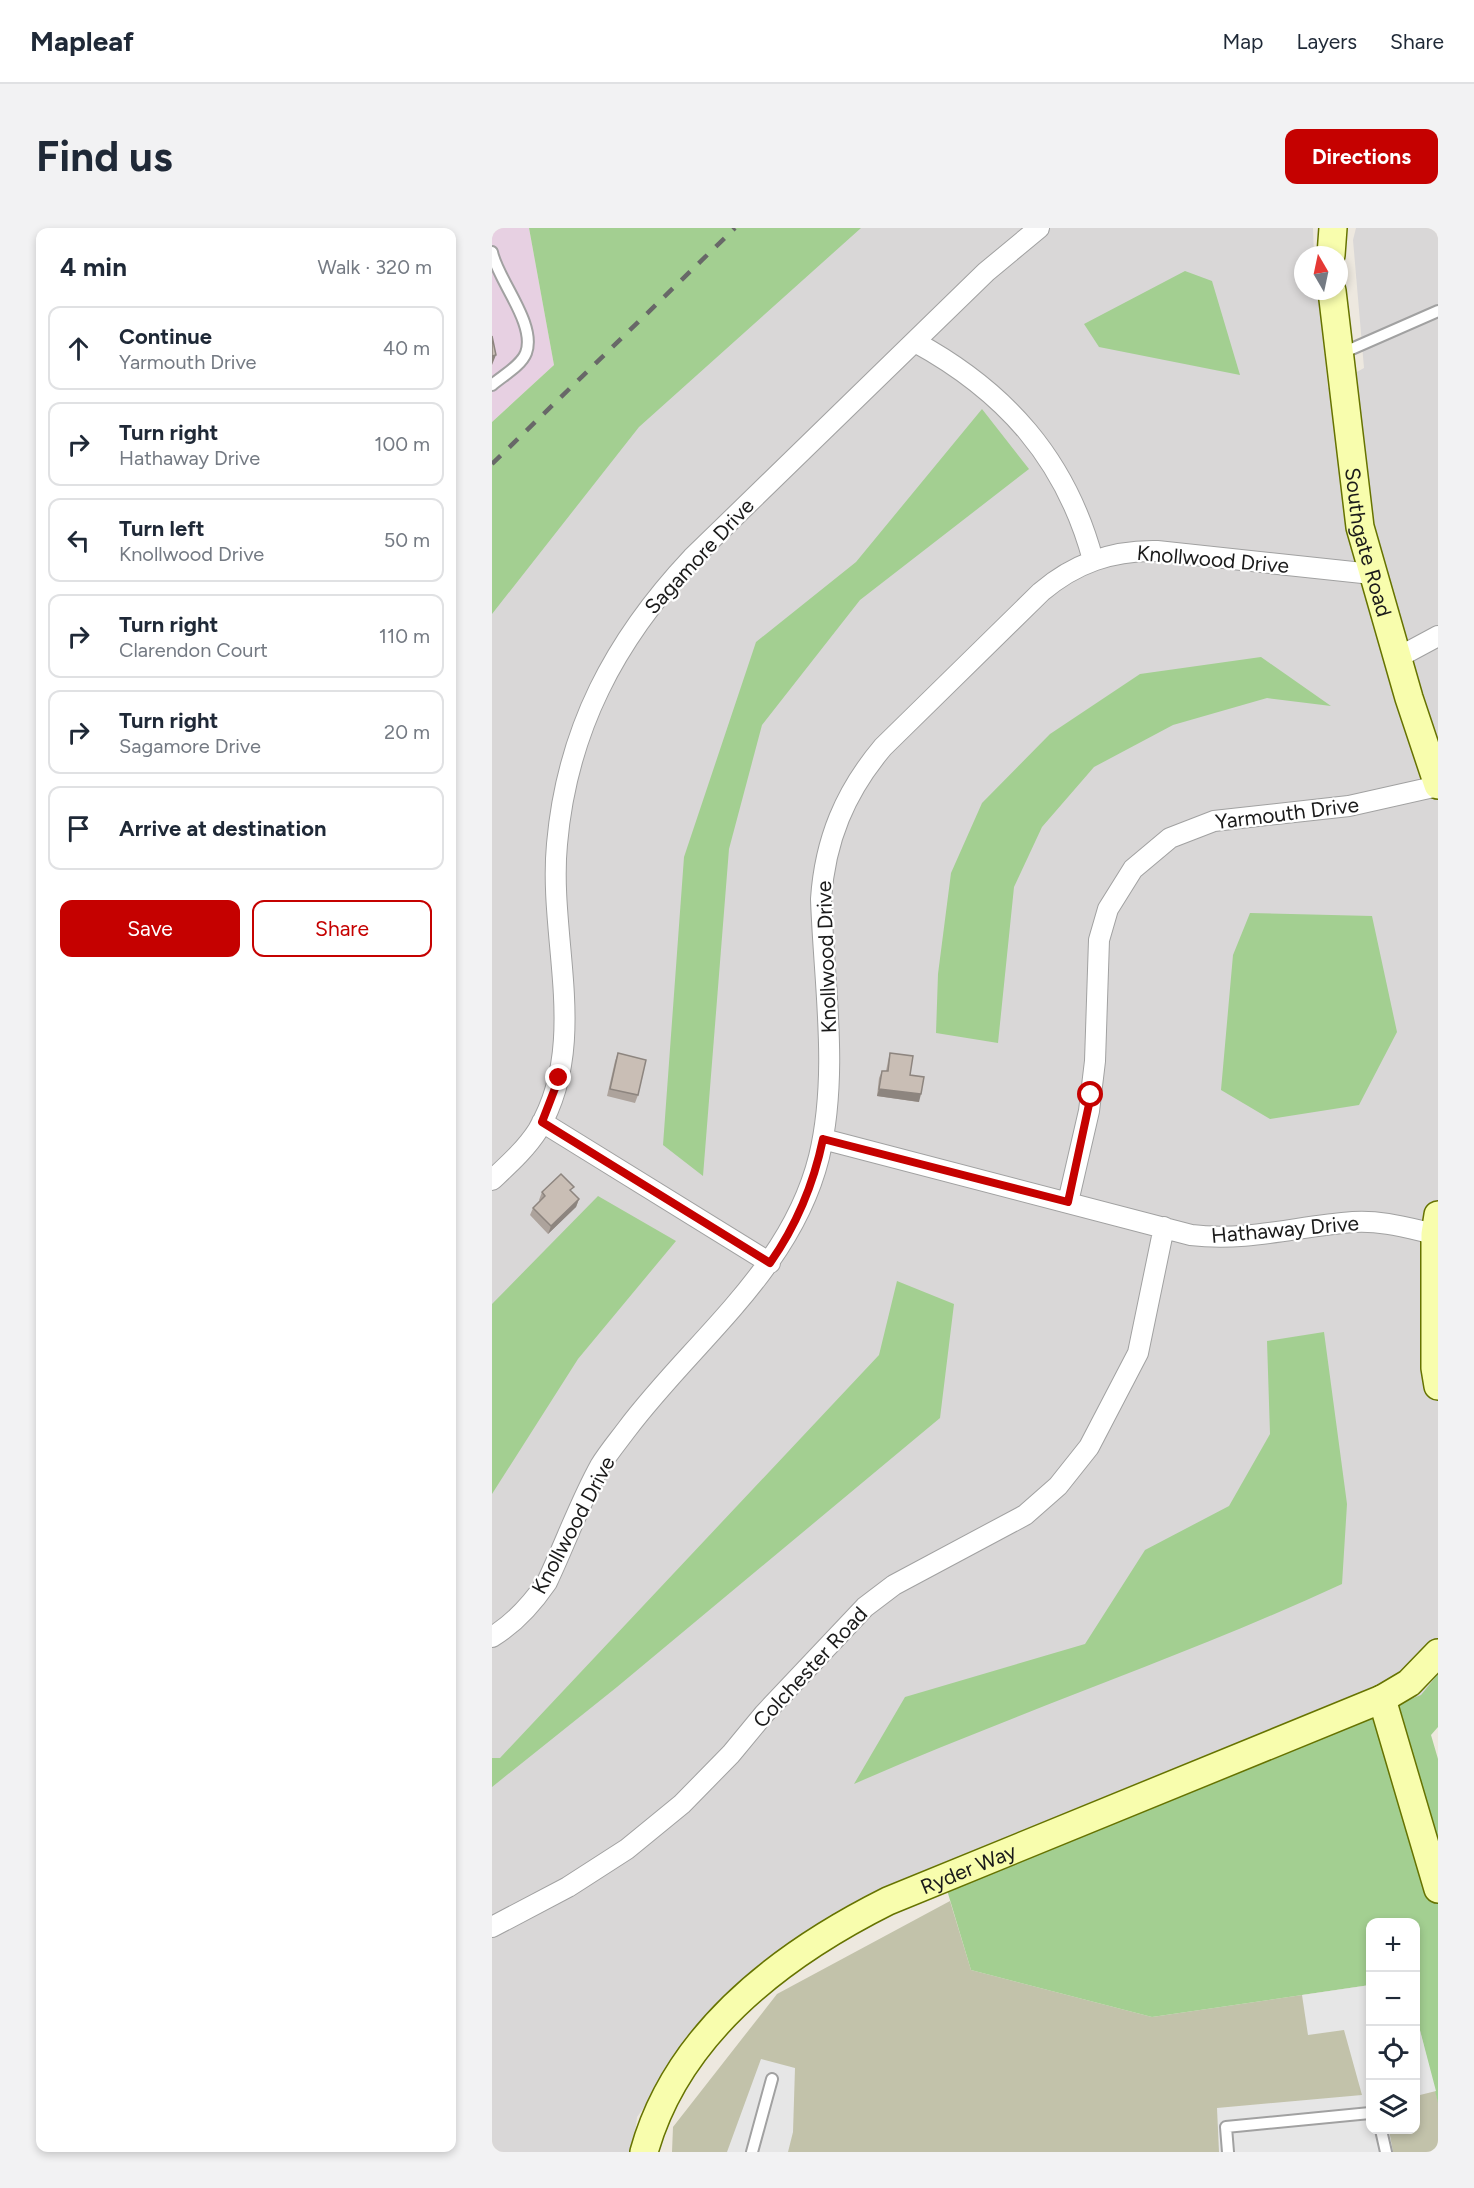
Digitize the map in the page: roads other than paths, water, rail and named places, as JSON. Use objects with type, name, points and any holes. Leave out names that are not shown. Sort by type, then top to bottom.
[{"type":"street","name":"Sagamore Drive","points":[[492,1180],[516,1156],[542,1122],[559,1078],[565,1034],[556,897],[557,845],[563,800],[573,754],[588,710],[608,668],[632,629],[660,592],[1014,246],[1039,228]]},
{"type":"street","points":[[1332,246],[1333,228]]},
{"type":"street","name":"Southgate Road","points":[[1333,300],[1360,527],[1397,658],[1438,785]]},
{"type":"street","points":[[915,342],[973,377],[1023,423],[1061,479],[1076,509],[1093,560]]},
{"type":"street","name":"Knollwood Drive","points":[[492,1637],[526,1610],[547,1582],[601,1466],[621,1437],[658,1390],[751,1288],[770,1263],[793,1224],[807,1192],[823,1139],[829,1090],[821,899],[827,852],[843,807],[854,785],[883,747],[1041,592],[1067,572],[1093,560],[1125,552],[1157,551],[1372,574]]},
{"type":"street","points":[[1397,658],[1438,636]]},
{"type":"street","name":"Yarmouth Drive","points":[[1068,1202],[1089,1111],[1095,1061],[1099,940],[1112,902],[1133,869],[1170,838],[1214,821],[1349,807],[1438,785]]},
{"type":"street","points":[[542,1122],[770,1263]]},
{"type":"street","name":"Hathaway Drive","points":[[823,1139],[1164,1227],[1223,1239],[1353,1222],[1437,1224]]},
{"type":"street","points":[[1437,1224],[1435,1368],[1438,1386]]},
{"type":"street","name":"Colchester Road","points":[[492,1927],[568,1887],[627,1849],[682,1804],[731,1754],[764,1714],[865,1606],[894,1585],[1025,1515],[1058,1486],[1089,1447],[1138,1353],[1164,1227]]},
{"type":"street","points":[[1438,1653],[1408,1683],[1382,1699],[1438,1889]]},
{"type":"street","name":"Ryder Way","points":[[644,2152],[660,2106],[695,2048],[723,2016],[825,1936],[888,1901],[1382,1699]]},
{"type":"lane","points":[[492,252],[494,264],[515,297],[527,345],[526,354],[520,361],[492,385]]},
{"type":"lane","points":[[1340,354],[1438,311]]},
{"type":"lane","points":[[752,2152],[772,2079]]},
{"type":"lane","points":[[1228,2152],[1227,2127],[1366,2113]]},
{"type":"lane","points":[[1382,2134],[1386,2152]]},
{"type":"railway","points":[[492,464],[735,228]]}]
